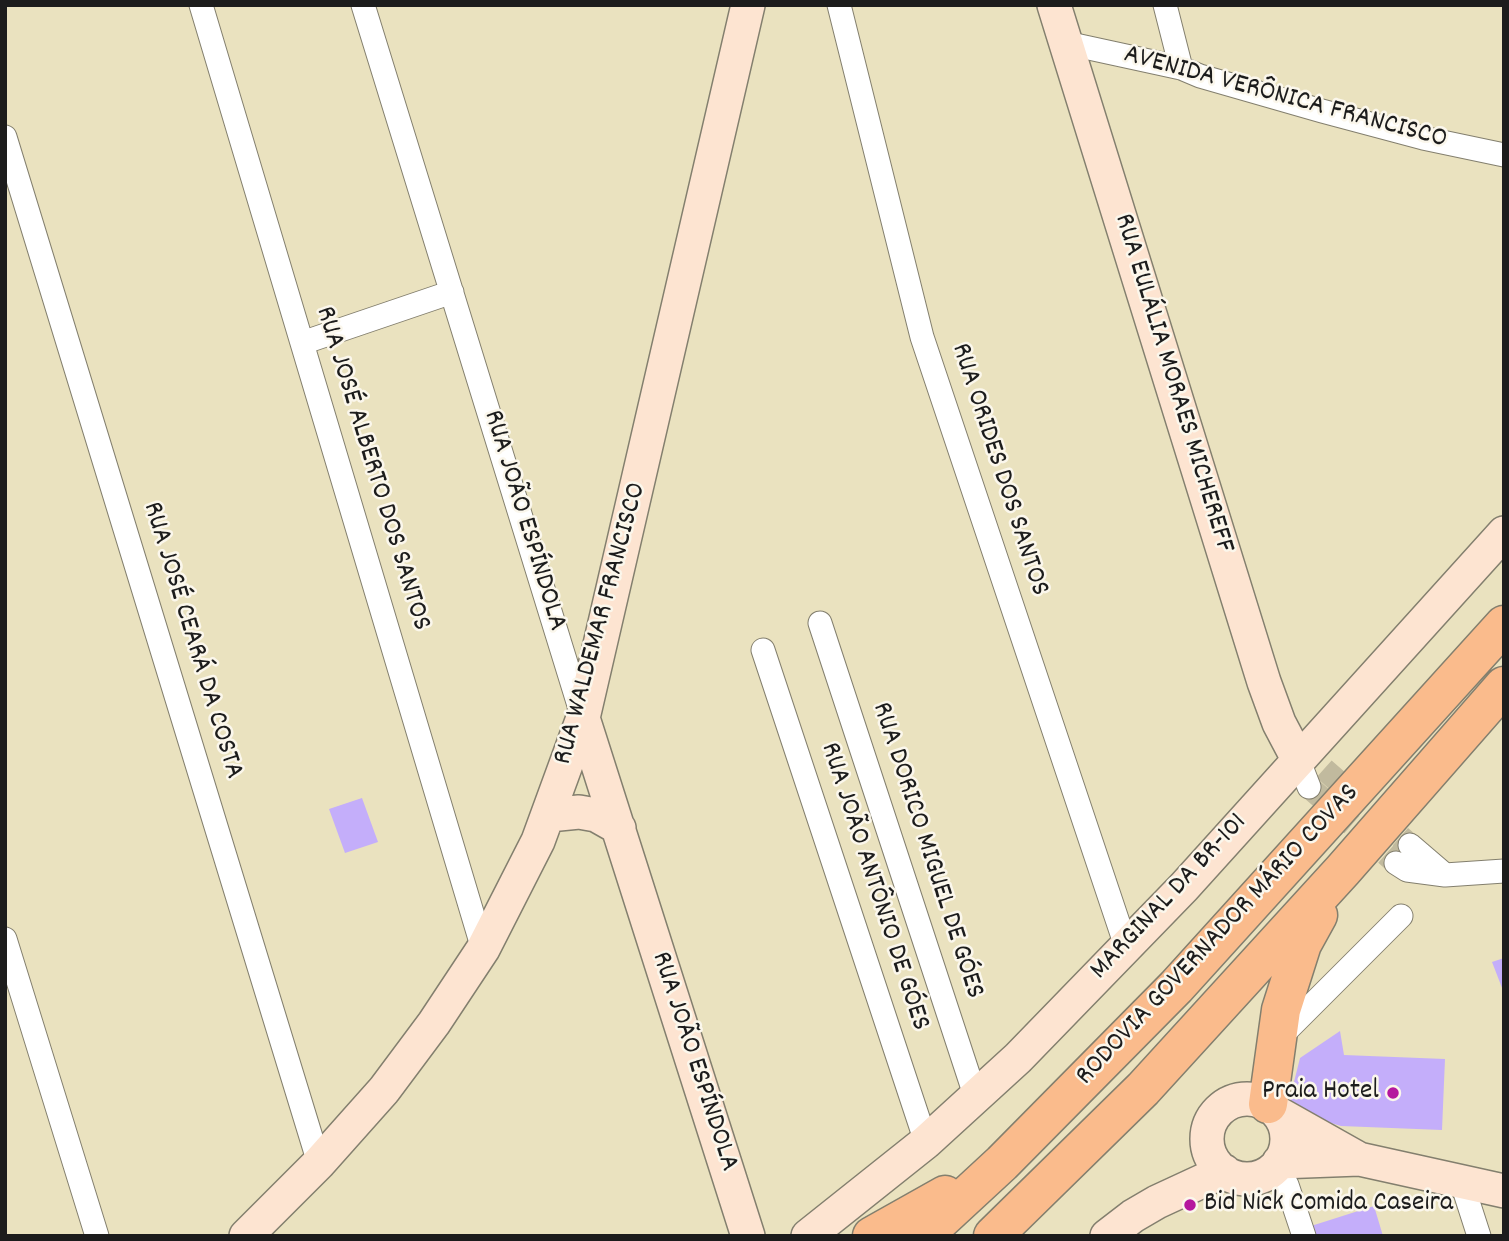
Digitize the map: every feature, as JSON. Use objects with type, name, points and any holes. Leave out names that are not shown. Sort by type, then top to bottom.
[{"type":"highway","name":"RODOVIA GOVERNADOR MÁRIO COVAS","points":[[923,1236],[1002,1163],[1176,987],[1504,625]]},
{"type":"highway","name":"RODOVIA GOVERNADOR MÁRIO COVAS","points":[[993,1236],[1143,1089],[1343,870],[1504,686]]},
{"type":"highway","points":[[1273,1109],[1275,1043],[1281,1010],[1302,944],[1343,870]]},
{"type":"highway","points":[[872,1236],[1002,1163]]},
{"type":"street","name":"RUA JOSÉ ALBERTO DOS SANTOS","points":[[201,5],[483,949]]},
{"type":"street","name":"RUA JOÃO ESPÍNDOLA","points":[[363,5],[583,718],[748,1236]]},
{"type":"street","name":"RUA WALDEMAR FRANCISCO","points":[[246,1236],[319,1163],[384,1090],[435,1023],[483,949],[549,815],[583,718],[748,5]]},
{"type":"street","name":"RUA ORIDES DOS SANTOS","points":[[839,5],[922,337],[1126,947]]},
{"type":"street","points":[[1165,5],[1181,68]]},
{"type":"street","name":"AVENIDA VERÔNICA FRANCISCO","points":[[1051,17],[1200,76],[1423,138],[1504,155]]},
{"type":"street","name":"RUA EULÁLIA MORAES MICHEREFF","points":[[1051,17],[1264,682],[1279,723],[1310,771]]},
{"type":"street","name":"RUA JOSÉ CEARÁ DA COSTA","points":[[5,137],[319,1163]]},
{"type":"street","points":[[302,343],[452,292]]},
{"type":"street","name":"MARGINAL DA BR-101","points":[[808,1236],[926,1142],[976,1098],[1184,887],[1310,771],[1504,533]]},
{"type":"street","name":"RUA DORICO MIGUEL DE GÓES","points":[[820,623],[976,1098]]},
{"type":"street","name":"RUA JOÃO ANTÔNIO DE GÓES","points":[[764,650],[926,1142]]},
{"type":"street","points":[[549,815],[579,812],[596,815],[619,828]]},
{"type":"street","points":[[1410,845],[1445,875]]},
{"type":"street","points":[[1396,863],[1407,870],[1445,875],[1504,871]]},
{"type":"street","points":[[1275,1043],[1401,916]]},
{"type":"street","points":[[5,939],[97,1236]]},
{"type":"street","points":[[1273,1109],[1285,1125],[1286,1151],[1268,1173],[1245,1179],[1224,1171],[1214,1162],[1208,1149],[1210,1122],[1218,1111],[1229,1103],[1242,1099],[1255,1099],[1273,1109],[1359,1159]]},
{"type":"street","points":[[1278,1164],[1359,1159],[1504,1191]]},
{"type":"street","points":[[1278,1164],[1304,1236]]},
{"type":"street","points":[[1107,1236],[1157,1202],[1224,1171]]},
{"type":"street","points":[[1461,1180],[1479,1236]]},
{"type":"building","points":[[362,798],[378,842],[345,853],[329,809]]},
{"type":"building","points":[[1504,958],[1504,993],[1492,962]]},
{"type":"building","name":"Praia Hotel","points":[[1340,1031],[1344,1055],[1445,1059],[1442,1130],[1341,1126],[1287,1110],[1300,1058]]},
{"type":"building","points":[[1374,1206],[1383,1236],[1314,1236],[1311,1226]]},
{"type":"tunnel","points":[[1324,769],[1410,845]]},
{"type":"tunnel","points":[[1309,787],[1396,863]]},
{"type":"place","name":"Praia Hotel","points":[[1393,1093]]},
{"type":"place","name":"Bid Nick Comida Caseira","points":[[1190,1205]]}]
